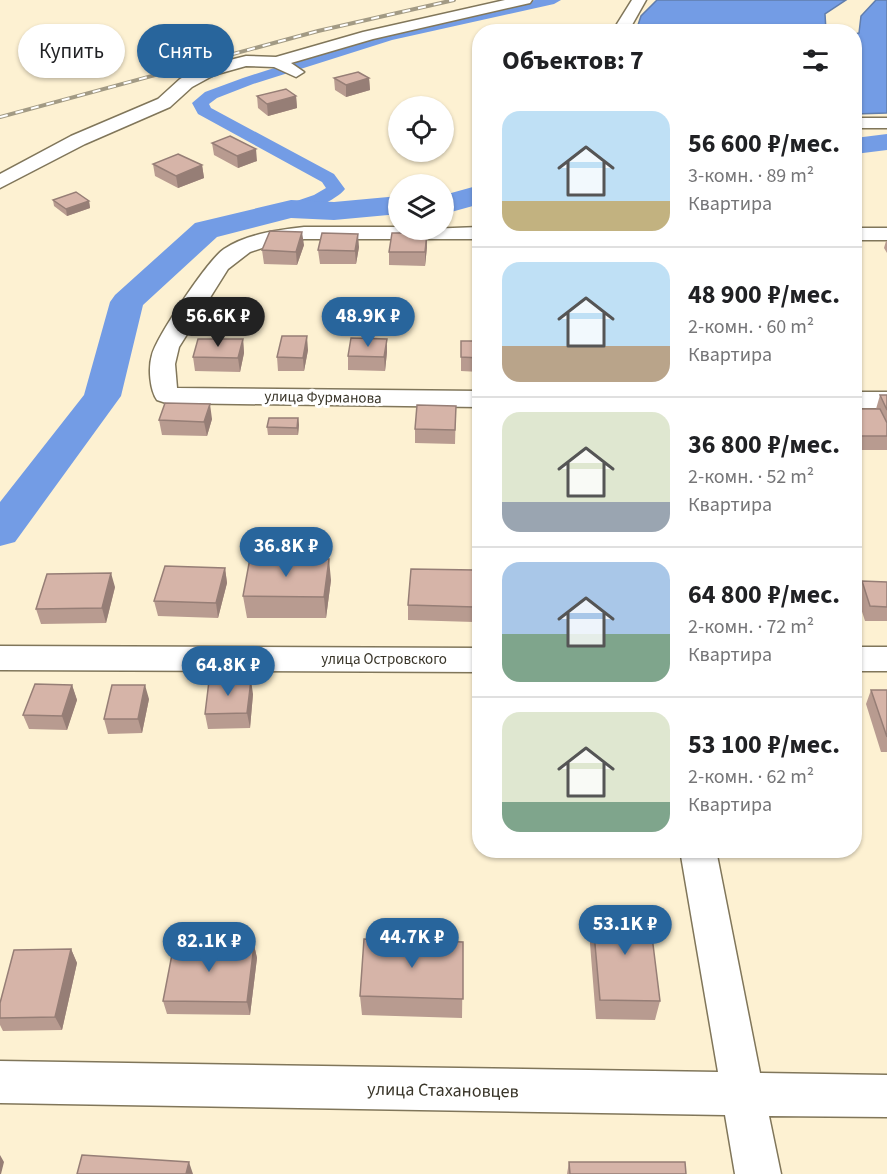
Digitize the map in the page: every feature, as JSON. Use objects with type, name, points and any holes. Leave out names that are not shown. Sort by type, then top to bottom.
[{"type":"street","points":[[0,182],[78,140],[164,103],[186,83],[208,71],[246,61],[277,62],[332,43],[525,0]]},
{"type":"street","points":[[625,24],[639,0]]},
{"type":"street","points":[[277,62],[296,72]]},
{"type":"street","points":[[862,123],[887,123]]},
{"type":"street","name":"улица Фурманова","points":[[472,232],[290,234],[262,240],[227,256],[164,353],[162,375],[166,395],[472,399]]},
{"type":"street","points":[[862,234],[887,234]]},
{"type":"street","points":[[862,400],[887,400]]},
{"type":"street","name":"улица Островского","points":[[0,658],[472,660]]},
{"type":"street","points":[[862,659],[887,659]]},
{"type":"street","points":[[700,858],[758,1174]]},
{"type":"street","name":"улица Стахановцев","points":[[0,1082],[887,1096]]},
{"type":"water","points":[[657,0],[846,0],[825,14],[826,24],[638,24],[641,16]]},
{"type":"water","points":[[876,0],[887,0],[887,113],[862,114],[861,16]]},
{"type":"building","points":[[358,72],[369,78],[346,85],[334,78]]},
{"type":"building","points":[[286,89],[296,96],[267,104],[257,96]]},
{"type":"building","points":[[230,136],[256,149],[237,156],[212,143]]},
{"type":"building","points":[[178,154],[202,165],[176,176],[153,164]]},
{"type":"building","points":[[76,192],[89,201],[66,209],[53,200]]},
{"type":"building","points":[[270,231],[302,232],[296,252],[262,250]]},
{"type":"building","points":[[322,233],[358,234],[355,251],[318,250]]},
{"type":"building","points":[[391,240],[426,240],[425,252],[389,252]]},
{"type":"building","points":[[282,336],[307,336],[303,358],[277,357]]},
{"type":"building","points":[[351,338],[387,339],[384,357],[348,356]]},
{"type":"building","points":[[198,339],[243,339],[238,358],[193,357]]},
{"type":"building","points":[[461,341],[472,341],[472,358],[461,357]]},
{"type":"building","points":[[880,395],[887,395],[887,410]]},
{"type":"building","points":[[165,403],[210,404],[204,422],[159,420]]},
{"type":"building","points":[[417,405],[456,406],[455,430],[415,429]]},
{"type":"building","points":[[862,409],[880,409],[887,423],[887,436],[862,436]]},
{"type":"building","points":[[269,418],[298,418],[297,428],[267,427]]},
{"type":"building","points":[[250,558],[329,559],[324,597],[243,596]]},
{"type":"building","points":[[165,566],[225,568],[216,603],[154,601]]},
{"type":"building","points":[[411,569],[472,570],[472,607],[408,605]]},
{"type":"building","points":[[111,573],[102,608],[36,609],[47,574]]},
{"type":"building","points":[[862,581],[887,582],[887,607],[870,606]]},
{"type":"building","points":[[251,680],[247,713],[205,714],[209,681]]},
{"type":"building","points":[[35,684],[72,685],[62,716],[23,715]]},
{"type":"building","points":[[112,685],[145,685],[138,719],[104,719]]},
{"type":"building","points":[[871,690],[887,690],[887,737]]},
{"type":"building","points":[[592,911],[649,912],[660,1001],[600,1000]]},
{"type":"building","points":[[364,939],[463,942],[463,999],[360,996]]},
{"type":"building","points":[[174,944],[254,945],[247,1002],[163,1001]]},
{"type":"building","points":[[71,949],[55,1017],[0,1018],[0,1003],[14,950]]},
{"type":"building","points":[[82,1155],[189,1162],[186,1174],[77,1174]]},
{"type":"building","points":[[569,1162],[685,1162],[686,1174],[570,1174]]},
{"type":"waterway","points":[[291,209],[320,199],[336,189],[328,178],[204,111],[200,103],[211,95],[248,81],[388,36],[554,0]]},
{"type":"waterway","points":[[862,145],[887,142]]},
{"type":"waterway","points":[[454,202],[472,196]]},
{"type":"waterway","points":[[0,532],[102,396],[127,302],[206,230],[291,209],[334,211],[388,206]]},
{"type":"railway","points":[[0,117],[318,31],[454,0]]}]
